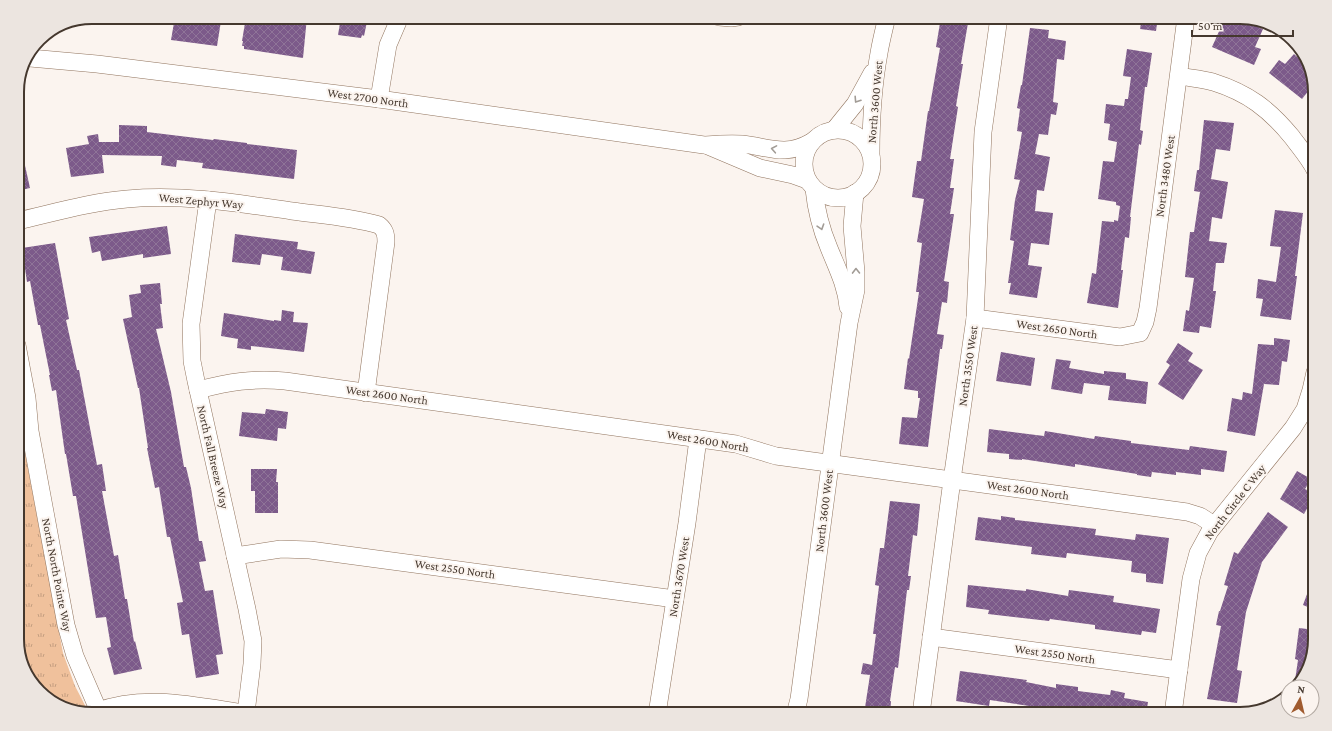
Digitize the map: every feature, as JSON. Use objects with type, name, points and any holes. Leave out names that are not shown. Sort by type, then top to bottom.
[{"type":"street","points":[[379,99],[388,45],[391,34],[396,24]]},
{"type":"street","name":"North 3600 West","points":[[870,153],[872,104],[879,52],[885,24]]},
{"type":"street","name":"North 3550 West","points":[[922,707],[975,318],[983,132],[998,24]]},
{"type":"street","name":"North 3480 West","points":[[1140,334],[1145,322],[1148,308],[1185,24]]},
{"type":"street","name":"North 3600 West","points":[[834,130],[862,92],[873,70],[879,52]]},
{"type":"street","name":"West 2700 North","points":[[33,58],[97,64],[379,99],[704,145],[739,144],[785,151],[799,148],[811,142]]},
{"type":"street","points":[[1179,76],[1211,81],[1247,96],[1266,109],[1285,129],[1308,158]]},
{"type":"street","points":[[834,130],[845,130],[856,135],[865,142],[870,153],[872,164],[870,176],[864,186],[855,194],[834,198],[823,195],[810,184],[804,173],[803,162],[806,151],[811,142],[820,134],[834,130]]},
{"type":"street","name":"West 2700 North","points":[[704,145],[760,168],[793,175],[810,184]]},
{"type":"street","name":"North 3600 West","points":[[810,184],[822,231],[845,289],[849,323]]},
{"type":"street","name":"North 3600 West","points":[[798,707],[849,323],[856,284],[852,226],[855,194]]},
{"type":"street","name":"West Zephyr Way","points":[[24,219],[93,204],[125,199],[180,197],[379,225],[384,228],[386,234],[386,250],[366,392]]},
{"type":"street","name":"North Fall Breeze Way","points":[[208,200],[191,324],[192,361],[248,609],[253,641],[249,707]]},
{"type":"street","name":"West 2650 North","points":[[975,318],[1120,337],[1140,334]]},
{"type":"street","name":"West 2600 North","points":[[198,390],[228,382],[243,380],[271,380],[366,392],[736,444],[776,456],[1187,512],[1200,516],[1214,526]]},
{"type":"street","name":"North North Pointe Way","points":[[24,382],[30,431],[66,625],[75,656],[96,707]]},
{"type":"street","name":"North Circle C Way","points":[[1174,707],[1191,579],[1198,553],[1210,530],[1293,428],[1305,409],[1308,400]]},
{"type":"street","name":"North North Pointe Way","points":[[24,416],[30,431]]},
{"type":"street","name":"North 3670 West","points":[[658,707],[687,523],[698,439]]},
{"type":"street","name":"West 2550 North","points":[[235,556],[281,549],[310,550],[675,599]]},
{"type":"street","name":"West 2550 North","points":[[932,637],[1179,670]]},
{"type":"street","points":[[116,707],[124,704],[154,702],[193,707]]},
{"type":"green space","points":[[24,447],[63,653],[75,686],[86,706],[66,702],[58,698],[44,687],[33,673],[25,652]]},
{"type":"building","points":[[174,24],[221,24],[217,46],[171,40]]},
{"type":"building","points":[[245,24],[306,24],[303,58],[244,49],[244,46],[242,46]]},
{"type":"building","points":[[340,24],[367,24],[364,36],[362,35],[361,38],[338,35]]},
{"type":"building","points":[[940,24],[968,24],[961,64],[963,64],[956,106],[958,107],[950,159],[954,159],[950,188],[954,188],[950,214],[954,214],[944,281],[949,282],[947,303],[942,302],[937,334],[944,335],[942,349],[940,349],[928,447],[899,444],[902,417],[917,418],[920,398],[918,398],[918,391],[904,389],[919,292],[916,292],[922,243],[917,242],[924,199],[912,197],[917,161],[921,161],[928,111],[940,48],[936,47]]},
{"type":"building","points":[[1141,24],[1157,24],[1156,31],[1140,29]]},
{"type":"building","points":[[1222,24],[1249,25],[1263,29],[1255,47],[1261,49],[1254,65],[1212,47]]},
{"type":"building","points":[[1030,28],[1049,30],[1048,38],[1066,41],[1064,60],[1057,59],[1053,102],[1058,103],[1056,115],[1051,114],[1048,135],[1039,134],[1035,154],[1050,157],[1044,191],[1037,190],[1035,211],[1053,213],[1049,245],[1031,243],[1028,265],[1042,267],[1037,298],[1009,294],[1011,283],[1008,283],[1014,241],[1010,240],[1015,200],[1020,180],[1014,179],[1022,132],[1017,131],[1020,109],[1017,108],[1022,85]]},
{"type":"building","points":[[1127,49],[1152,53],[1147,87],[1145,87],[1140,130],[1143,131],[1141,145],[1139,144],[1130,217],[1129,238],[1125,237],[1121,270],[1123,270],[1118,308],[1087,303],[1092,273],[1096,274],[1102,221],[1118,221],[1120,206],[1116,205],[1116,202],[1098,199],[1103,161],[1114,162],[1117,142],[1108,140],[1110,124],[1104,123],[1106,104],[1124,106],[1125,99],[1128,99],[1131,77],[1123,76]]},
{"type":"building","points":[[1294,54],[1301,62],[1307,79],[1308,88],[1308,92],[1302,99],[1269,73],[1279,60],[1285,64]]},
{"type":"building","points":[[1204,120],[1234,123],[1230,151],[1216,149],[1211,179],[1228,182],[1222,219],[1212,217],[1209,241],[1227,243],[1224,263],[1216,263],[1213,291],[1216,291],[1211,328],[1200,326],[1199,333],[1183,331],[1186,310],[1189,311],[1194,278],[1185,277],[1190,232],[1194,232],[1200,192],[1194,191],[1197,170],[1199,170]]},
{"type":"building","points":[[119,125],[147,126],[147,132],[297,150],[294,179],[202,168],[203,163],[177,160],[176,167],[161,165],[162,156],[102,155],[104,173],[71,177],[66,148],[89,144],[87,136],[98,134],[99,142],[119,142]]},
{"type":"building","points":[[24,161],[30,188],[24,189]]},
{"type":"building","points":[[1275,210],[1303,213],[1291,320],[1260,316],[1263,299],[1256,298],[1258,279],[1276,282],[1281,247],[1270,246]]},
{"type":"building","points":[[167,226],[171,254],[143,258],[143,254],[102,261],[100,251],[92,253],[89,237]]},
{"type":"building","points":[[235,234],[298,242],[297,249],[315,252],[311,274],[281,270],[283,257],[262,254],[260,265],[232,262]]},
{"type":"building","points":[[55,243],[69,319],[66,320],[77,370],[79,370],[97,465],[102,464],[106,491],[102,491],[114,556],[118,555],[134,642],[135,641],[142,669],[114,675],[107,648],[111,647],[106,617],[96,618],[76,496],[73,496],[65,454],[56,390],[52,391],[30,281],[27,282],[24,262],[24,248]]},
{"type":"building","points":[[160,283],[162,304],[160,304],[163,328],[156,329],[171,392],[184,467],[186,467],[191,488],[199,541],[202,541],[206,561],[199,562],[205,591],[213,590],[223,654],[216,655],[219,674],[196,678],[189,634],[182,635],[177,603],[183,602],[170,537],[167,537],[159,487],[155,488],[147,448],[139,388],[123,319],[132,317],[129,295],[141,293],[140,285]]},
{"type":"building","points":[[282,310],[294,312],[293,322],[308,323],[304,352],[251,346],[251,350],[237,348],[238,339],[221,336],[224,313],[281,321]]},
{"type":"building","points":[[1274,338],[1290,340],[1287,362],[1282,361],[1279,385],[1264,384],[1255,436],[1227,431],[1232,398],[1242,400],[1243,392],[1252,394],[1258,344],[1274,345]]},
{"type":"building","points":[[1178,343],[1193,353],[1188,361],[1203,370],[1183,400],[1158,384],[1170,365],[1166,362]]},
{"type":"building","points":[[1001,352],[1035,358],[1031,386],[996,381]]},
{"type":"building","points":[[1056,359],[1071,361],[1069,368],[1104,374],[1104,371],[1126,373],[1126,379],[1148,382],[1146,404],[1108,400],[1110,386],[1084,383],[1082,394],[1051,389]]},
{"type":"building","points":[[266,409],[288,412],[286,429],[278,428],[277,441],[239,436],[242,412],[265,414]]},
{"type":"building","points":[[989,429],[1044,436],[1045,431],[1094,439],[1095,436],[1131,441],[1131,443],[1189,450],[1190,446],[1227,451],[1224,472],[1201,469],[1201,475],[1176,472],[1176,475],[1152,472],[1151,477],[1075,464],[1075,467],[1022,459],[1009,459],[1009,454],[987,452]]},
{"type":"building","points":[[251,469],[277,469],[276,482],[278,482],[278,513],[255,513],[255,491],[251,491]]},
{"type":"building","points":[[1297,471],[1308,477],[1308,484],[1305,489],[1308,490],[1308,507],[1304,514],[1280,499]]},
{"type":"building","points":[[890,501],[920,504],[917,536],[913,535],[908,576],[911,576],[909,590],[907,590],[898,668],[895,667],[890,701],[891,707],[865,707],[870,675],[861,674],[863,663],[872,665],[876,634],[873,634],[879,586],[875,585],[880,548],[884,548]]},
{"type":"building","points":[[1268,512],[1288,527],[1262,562],[1246,612],[1237,670],[1242,671],[1237,703],[1207,699],[1221,626],[1216,625],[1219,611],[1228,586],[1224,585],[1234,552],[1238,554]]},
{"type":"building","points":[[1001,516],[1015,518],[1015,520],[1096,529],[1095,535],[1135,540],[1136,534],[1169,538],[1163,584],[1146,582],[1146,574],[1131,572],[1132,561],[1067,553],[1066,558],[1031,554],[1032,547],[975,540],[978,517],[1001,520]]},
{"type":"building","points":[[968,585],[1026,591],[1026,589],[1068,596],[1069,590],[1114,596],[1113,602],[1160,609],[1156,633],[1142,631],[1141,635],[1095,629],[1095,625],[1050,619],[1049,621],[988,614],[989,610],[966,607]]},
{"type":"building","points":[[1308,591],[1308,607],[1303,605]]},
{"type":"building","points":[[1299,628],[1308,629],[1306,656],[1303,665],[1295,678],[1298,660],[1295,659]]},
{"type":"building","points":[[960,671],[1027,680],[1026,682],[1056,688],[1056,684],[1078,687],[1078,691],[1110,695],[1111,690],[1125,693],[1124,698],[1148,702],[1147,707],[1036,707],[990,700],[989,706],[956,701]]}]
